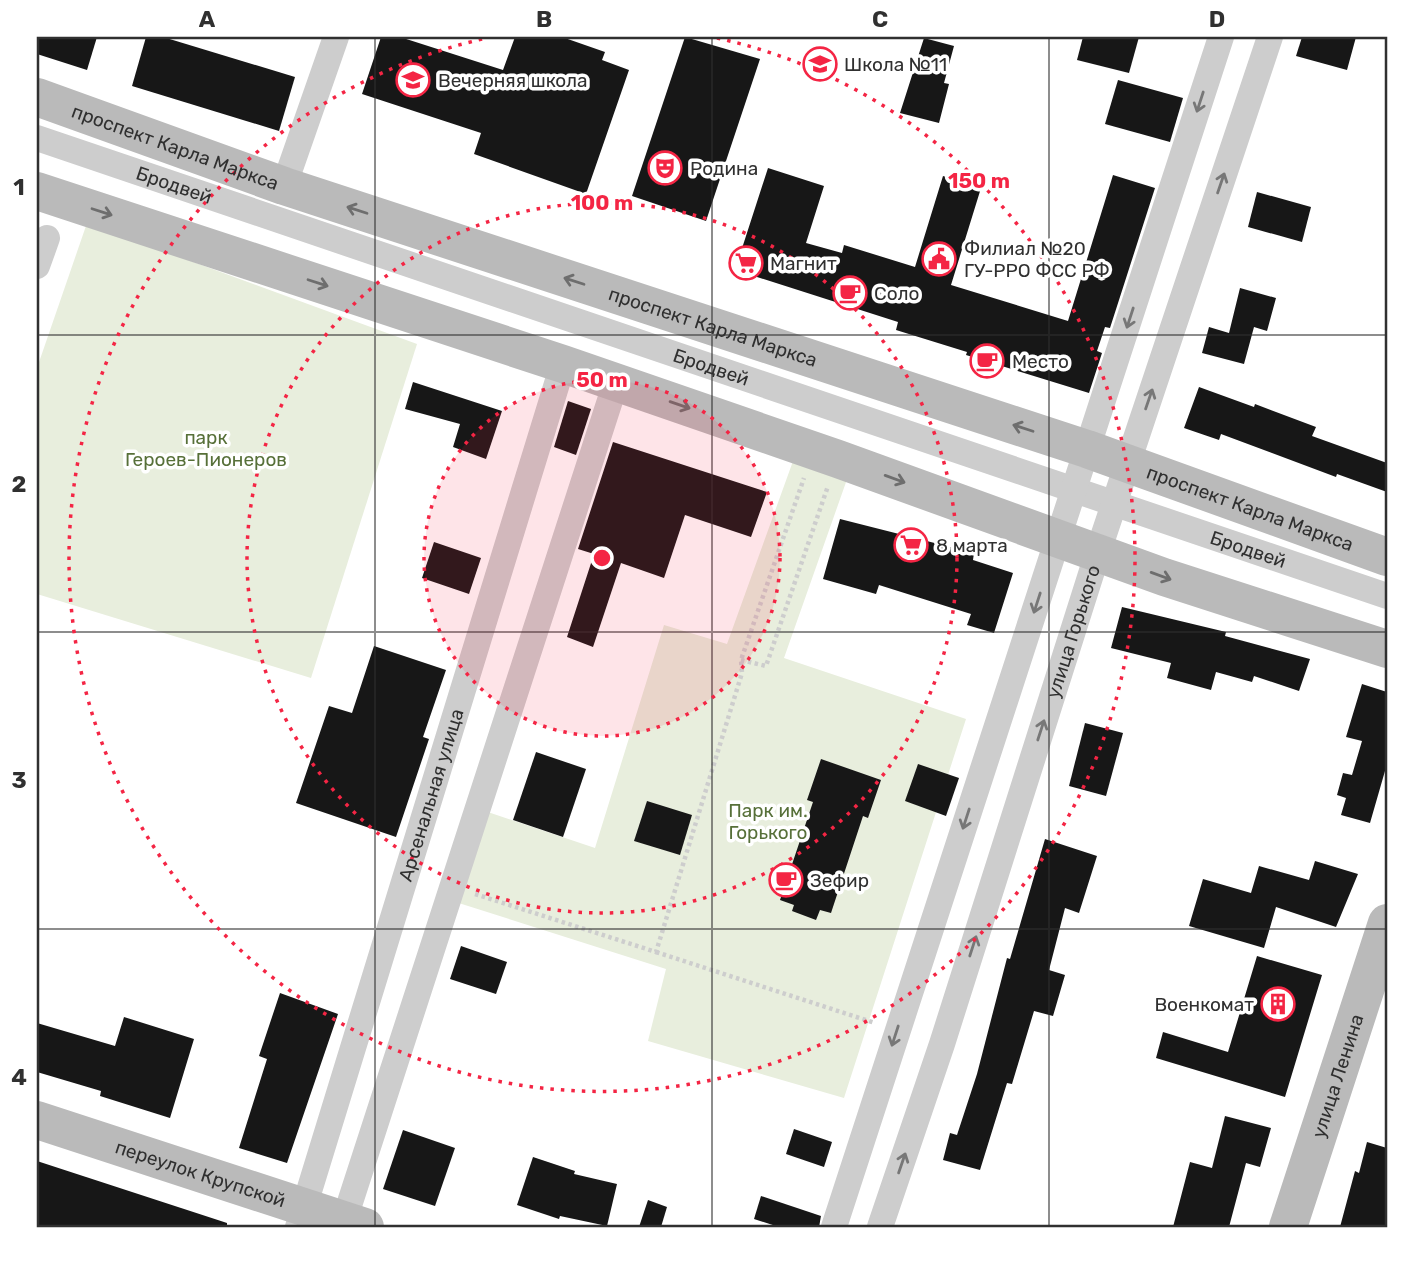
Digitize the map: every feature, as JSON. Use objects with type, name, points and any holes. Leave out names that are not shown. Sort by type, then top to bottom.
[{"type":"street","points":[[285,186],[336,37]]},
{"type":"street","points":[[834,1227],[1222,37]]},
{"type":"street","name":"улица Горького","points":[[880,1227],[942,1044],[1114,503],[1270,37]]},
{"type":"street","name":"проспект Карла Маркса","points":[[37,97],[285,186],[1087,449],[1387,557]]},
{"type":"street","name":"Бродвей","points":[[37,138],[1387,596]]},
{"type":"street","points":[[37,191],[563,364],[826,454],[1164,577],[1387,649]]},
{"type":"street","points":[[37,266],[47,237]]},
{"type":"street","name":"Арсенальная улица","points":[[301,1218],[563,364]]},
{"type":"street","points":[[350,1225],[450,886],[616,382]]},
{"type":"street","name":"улица Ленина","points":[[1288,1227],[1387,923]]},
{"type":"street","name":"переулок Крупской","points":[[37,1120],[301,1218],[350,1225]]},
{"type":"path","points":[[656,952],[742,673],[741,660],[826,454]]},
{"type":"path","points":[[741,660],[766,666],[826,454]]},
{"type":"path","points":[[450,886],[897,1030]]},
{"type":"green space","name":"парк Героев-Пионеров","points":[[87,223],[417,344],[311,678],[37,594],[37,368]]},
{"type":"green space","name":"Парк им. Горького","points":[[797,450],[851,468],[784,658],[966,719],[844,1098],[648,1041],[666,969],[446,899],[476,808],[595,848],[664,625],[727,644]]},
{"type":"building","points":[[37,37],[97,37],[87,70],[37,54]]},
{"type":"building","points":[[146,37],[163,37],[295,77],[279,131],[132,86]]},
{"type":"building","points":[[381,37],[400,37],[503,70],[515,37],[562,37],[605,52],[602,60],[629,70],[586,194],[474,154],[481,133],[362,94]]},
{"type":"building","points":[[685,37],[760,59],[706,221],[632,196]]},
{"type":"building","points":[[1083,37],[1139,37],[1129,73],[1077,60]]},
{"type":"building","points":[[1302,37],[1356,37],[1347,70],[1296,56]]},
{"type":"building","points":[[924,38],[954,46],[944,83],[949,84],[939,123],[900,113]]},
{"type":"building","points":[[1118,80],[1183,98],[1170,142],[1105,124]]},
{"type":"building","points":[[768,168],[824,186],[806,243],[842,253],[844,245],[915,267],[943,176],[981,188],[951,285],[1068,321],[1113,175],[1155,188],[1110,328],[1105,327],[1097,351],[1102,353],[1089,393],[966,355],[967,352],[896,330],[898,322],[735,270]]},
{"type":"building","points":[[1257,192],[1311,207],[1302,242],[1248,227]]},
{"type":"building","points":[[1240,288],[1276,298],[1267,331],[1254,327],[1244,364],[1202,353],[1209,327],[1229,333]]},
{"type":"building","points":[[413,382],[502,411],[486,459],[453,447],[460,424],[405,409]]},
{"type":"building","points":[[1199,387],[1316,427],[1312,436],[1387,463],[1387,492],[1337,474],[1336,477],[1221,434],[1219,440],[1184,428]]},
{"type":"building","points":[[568,401],[591,409],[576,455],[554,447]]},
{"type":"building","points":[[613,442],[767,492],[751,537],[685,515],[664,578],[621,563],[593,647],[567,637],[594,554],[578,549]]},
{"type":"building","points":[[840,519],[974,553],[973,560],[1013,573],[994,633],[967,625],[971,614],[879,585],[876,594],[823,579]]},
{"type":"building","points":[[434,542],[481,558],[469,594],[422,578]]},
{"type":"building","points":[[1122,607],[1226,632],[1225,636],[1310,659],[1299,691],[1254,676],[1252,682],[1216,672],[1211,690],[1167,678],[1171,663],[1111,648]]},
{"type":"building","points":[[374,646],[446,670],[423,737],[429,739],[396,837],[296,803],[329,706],[352,713]]},
{"type":"building","points":[[1362,684],[1387,692],[1387,764],[1370,823],[1341,815],[1346,798],[1337,795],[1343,773],[1352,775],[1362,741],[1346,737]]},
{"type":"building","points":[[1085,723],[1123,733],[1106,796],[1069,786]]},
{"type":"building","points":[[536,752],[586,769],[563,837],[513,820]]},
{"type":"building","points":[[821,759],[881,780],[868,818],[863,816],[831,913],[820,910],[816,920],[792,911],[794,905],[780,900],[813,802],[807,800]]},
{"type":"building","points":[[918,764],[959,778],[946,816],[905,801]]},
{"type":"building","points":[[647,801],[692,815],[680,855],[634,841]]},
{"type":"building","points":[[1045,839],[1097,856],[1079,913],[1065,908],[1049,970],[1065,975],[1053,1016],[1034,1011],[1012,1084],[1007,1083],[980,1170],[943,1160],[950,1133],[957,1135],[977,1074],[1007,958],[1010,959]]},
{"type":"building","points":[[1315,861],[1358,874],[1336,927],[1276,907],[1264,948],[1189,926],[1203,879],[1251,893],[1259,866],[1309,880]]},
{"type":"building","points":[[461,946],[507,962],[496,994],[450,979]]},
{"type":"building","name":"Военкомат","points":[[1257,956],[1322,975],[1285,1097],[1156,1058],[1163,1032],[1228,1052]]},
{"type":"building","points":[[280,993],[338,1014],[287,1163],[239,1148],[267,1059],[259,1056]]},
{"type":"building","points":[[124,1017],[194,1039],[170,1118],[100,1096],[101,1091],[37,1072],[37,1023],[115,1046]]},
{"type":"building","points":[[1225,1116],[1271,1128],[1260,1167],[1246,1163],[1229,1227],[1173,1227],[1190,1162],[1212,1168]]},
{"type":"building","points":[[794,1129],[832,1142],[824,1167],[786,1154]]},
{"type":"building","points":[[403,1130],[455,1148],[435,1206],[383,1189]]},
{"type":"building","points":[[1367,1142],[1387,1148],[1387,1227],[1340,1227],[1355,1171],[1359,1173]]},
{"type":"building","points":[[533,1157],[575,1171],[574,1174],[617,1184],[607,1226],[560,1216],[559,1219],[517,1205]]},
{"type":"building","points":[[37,1161],[227,1223],[227,1227],[37,1227]]},
{"type":"building","points":[[761,1196],[821,1216],[819,1227],[779,1227],[754,1219]]},
{"type":"building","points":[[648,1200],[667,1207],[661,1227],[639,1227]]},
{"type":"place","name":"Школа №11","points":[[820,64]]},
{"type":"place","name":"Вечерняя школа","points":[[413,80]]},
{"type":"place","name":"Родина","points":[[665,168]]},
{"type":"place","name":"Филиал №20 ГУ-РРО ФСС РФ","points":[[939,259]]},
{"type":"place","name":"Магнит","points":[[746,263]]},
{"type":"place","name":"Соло","points":[[850,293]]},
{"type":"place","name":"Место","points":[[987,361]]},
{"type":"place","name":"8 марта","points":[[911,545]]},
{"type":"place","name":"Зефир","points":[[786,880]]},
{"type":"place","name":"Военкомат","points":[[1278,1004]]}]
